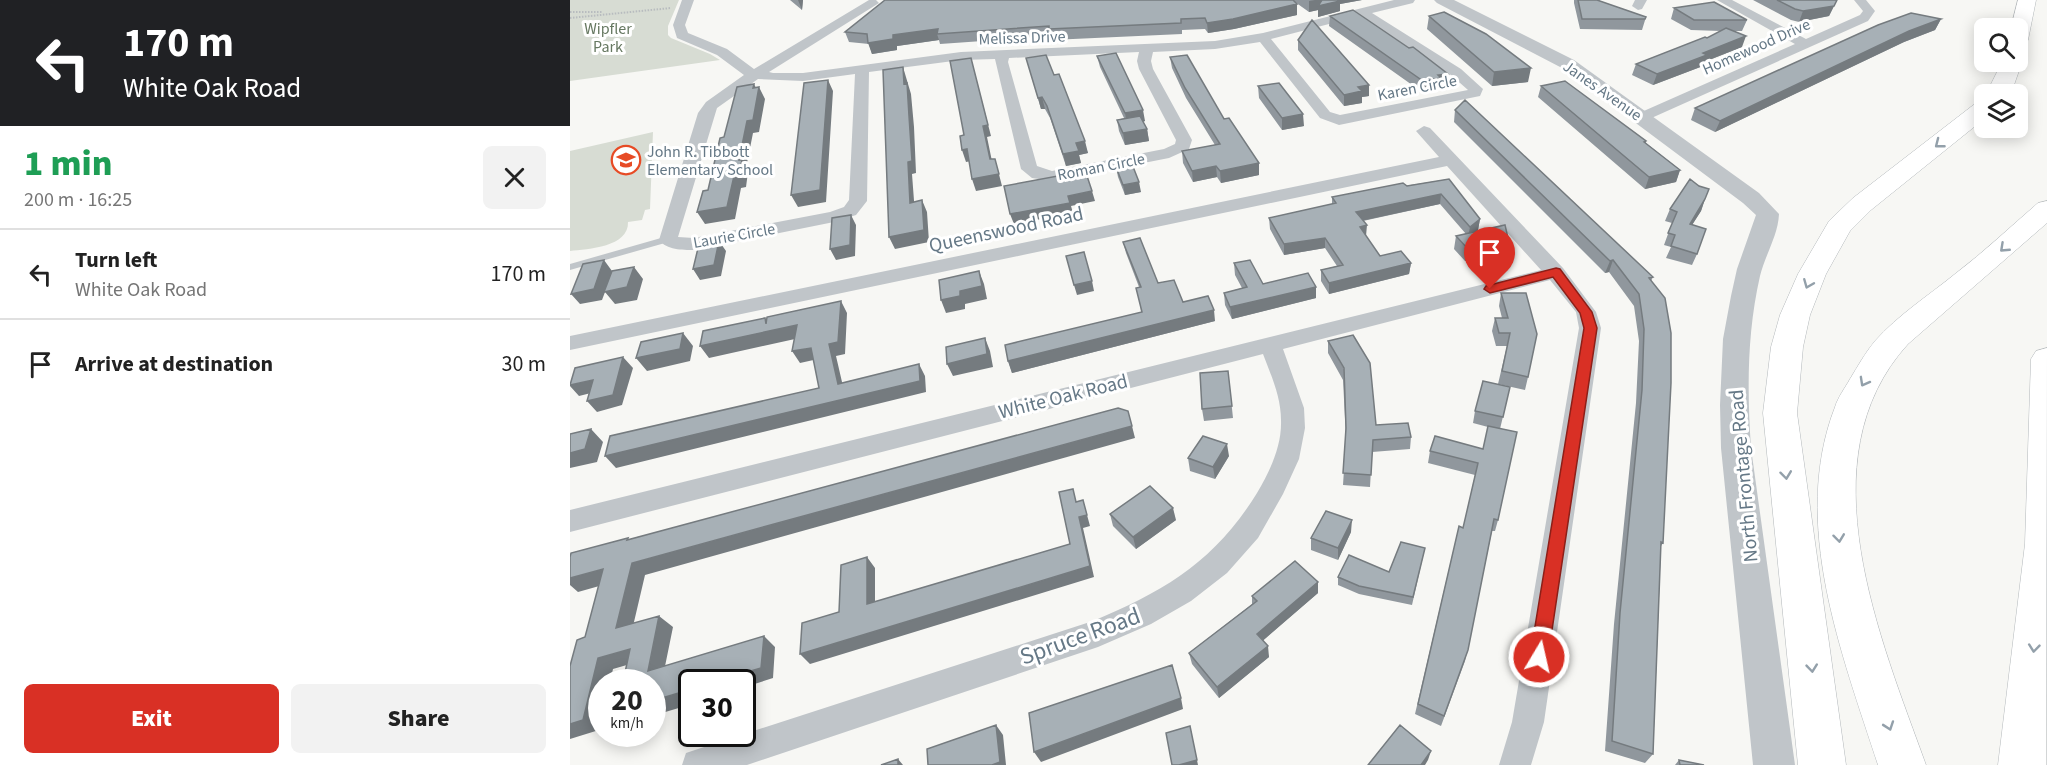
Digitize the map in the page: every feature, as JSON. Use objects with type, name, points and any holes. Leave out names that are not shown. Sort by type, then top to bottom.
[{"type":"highway","points":[[2023,18],[2027,0]]},
{"type":"highway","points":[[1822,765],[1780,413],[1792,326],[1812,274],[1839,227],[1862,204],[1974,116]]},
{"type":"highway","points":[[1902,765],[1853,617],[1839,537],[1837,484],[1842,438],[1854,401],[1877,360],[1895,339],[1995,256],[2047,209]]},
{"type":"highway","points":[[2022,765],[2046,536],[2047,359]]},
{"type":"street","name":"Melissa Drive","points":[[687,3],[679,25],[682,35],[722,52],[744,70],[757,75],[803,77],[934,58],[1215,45],[1263,37],[1409,0]]},
{"type":"street","name":"Janes Avenue","points":[[1442,0],[1568,64],[1751,198]]},
{"type":"street","points":[[1723,0],[1806,44]]},
{"type":"street","name":"Homewood Drive","points":[[1642,117],[1864,18],[1869,11],[1860,0]]},
{"type":"street","name":"Laurie Circle","points":[[862,68],[858,201],[850,211],[834,217],[694,244],[672,243],[668,239],[706,113],[720,97],[873,2]]},
{"type":"street","name":"Karen Circle","points":[[1263,37],[1324,115],[1331,119],[1339,120],[1475,93],[1476,89],[1456,72],[1362,12]]},
{"type":"street","name":"Roman Circle","points":[[1003,54],[1001,62],[1029,169],[1038,174],[1052,176],[1169,153],[1182,147],[1184,140],[1146,69],[1144,61],[1147,49]]},
{"type":"street","points":[[1424,131],[1556,272],[1586,312],[1590,328],[1528,722],[1515,765]]},
{"type":"street","name":"Queenswood Road","points":[[570,343],[1450,160]]},
{"type":"street","name":"North Frontage Road","points":[[1751,198],[1766,211],[1768,219],[1748,274],[1738,330],[1734,408],[1736,448],[1774,765]]},
{"type":"street","name":"White Oak Road","points":[[570,520],[1556,272]]},
{"type":"street","name":"Spruce Road","points":[[698,765],[1114,627],[1191,587],[1222,562],[1251,530],[1285,464],[1292,432],[1292,410],[1286,386],[1270,344]]},
{"type":"lane","points":[[570,267],[668,239]]},
{"type":"path","points":[[570,18],[687,3]]},
{"type":"path","points":[[570,12],[607,13]]},
{"type":"green space","name":"Wipfler Park","points":[[570,0],[679,0],[668,26],[668,35],[720,60],[570,81]]},
{"type":"green space","points":[[653,132],[650,209],[645,210],[642,220],[628,222],[627,230],[615,242],[597,248],[570,251],[570,151]]},
{"type":"building","points":[[885,0],[1293,0],[1297,4],[1207,23],[1205,18],[1181,19],[1181,23],[1049,29],[1049,26],[937,34],[938,29],[893,35],[893,39],[868,43],[867,34],[845,32]]},
{"type":"building","points":[[1322,0],[1339,0],[1340,1],[1318,6]]},
{"type":"building","points":[[1578,0],[1597,0],[1646,17],[1645,19],[1582,19]]},
{"type":"building","points":[[1777,0],[1837,0],[1834,6],[1803,11]]},
{"type":"building","points":[[1714,2],[1747,20],[1694,20],[1674,8]]},
{"type":"building","points":[[1353,10],[1409,48],[1413,47],[1448,74],[1438,75],[1441,78],[1423,81],[1330,16]]},
{"type":"building","points":[[1444,12],[1486,34],[1531,68],[1494,72],[1429,16]]},
{"type":"building","points":[[1911,13],[1941,19],[1909,31],[1720,121],[1695,108],[1878,25]]},
{"type":"building","points":[[1312,20],[1369,85],[1358,87],[1362,91],[1344,95],[1298,40]]},
{"type":"building","points":[[1726,28],[1746,36],[1703,53],[1707,55],[1657,74],[1636,64],[1707,38]]},
{"type":"building","points":[[1116,53],[1143,110],[1125,113],[1097,56]]},
{"type":"building","points":[[1046,55],[1054,75],[1059,74],[1085,141],[1076,143],[1079,151],[1063,154],[1047,106],[1042,97],[1038,98],[1026,58]]},
{"type":"building","points":[[1187,55],[1224,119],[1229,118],[1259,163],[1220,171],[1216,166],[1192,171],[1182,151],[1220,144],[1185,88],[1170,57]]},
{"type":"building","points":[[971,58],[988,125],[983,126],[990,159],[995,159],[999,174],[972,179],[967,149],[962,150],[960,136],[964,135],[950,61]]},
{"type":"building","points":[[903,67],[904,84],[907,83],[912,161],[908,162],[910,203],[922,200],[924,230],[889,237],[883,70]]},
{"type":"building","points":[[828,80],[820,190],[791,195],[804,83]]},
{"type":"building","points":[[1565,81],[1646,141],[1644,142],[1680,170],[1649,177],[1541,86]]},
{"type":"building","points":[[1279,83],[1303,114],[1282,118],[1258,86]]},
{"type":"building","points":[[754,84],[753,88],[759,87],[753,120],[747,121],[739,160],[742,160],[739,175],[734,176],[727,207],[697,212],[703,191],[708,190],[720,138],[724,137],[737,87]]},
{"type":"building","points":[[1465,100],[1653,277],[1649,278],[1665,298],[1671,333],[1671,383],[1663,543],[1661,542],[1653,754],[1612,741],[1620,613],[1642,390],[1644,329],[1639,294],[1613,260],[1610,261],[1455,110]]},
{"type":"building","points":[[1140,116],[1147,129],[1123,133],[1117,120]]},
{"type":"building","points":[[1132,164],[1139,182],[1123,185],[1116,167]]},
{"type":"building","points":[[1084,167],[1092,191],[1068,196],[1070,203],[1010,214],[1004,186],[1069,174],[1068,170]]},
{"type":"building","points":[[1449,179],[1480,219],[1470,227],[1441,194],[1356,212],[1367,225],[1360,227],[1380,256],[1401,251],[1411,263],[1329,283],[1321,270],[1343,265],[1325,238],[1284,244],[1269,218],[1336,203],[1332,197],[1403,183],[1407,186]]},
{"type":"building","points":[[1690,179],[1699,186],[1709,189],[1690,224],[1706,229],[1697,254],[1671,246],[1675,235],[1668,233],[1677,212],[1670,209]]},
{"type":"building","points":[[851,215],[850,245],[830,249],[832,218]]},
{"type":"building","points":[[1505,225],[1508,238],[1467,248],[1456,236]]},
{"type":"building","points":[[1140,238],[1158,283],[1174,280],[1183,302],[1208,296],[1214,310],[1008,361],[1005,345],[1142,312],[1136,288],[1141,287],[1123,242]]},
{"type":"building","points":[[719,241],[714,265],[693,269],[699,244]]},
{"type":"building","points":[[1084,252],[1092,281],[1074,285],[1066,256]]},
{"type":"building","points":[[604,260],[594,289],[571,294],[583,264]]},
{"type":"building","points":[[1250,260],[1263,284],[1308,273],[1316,287],[1230,307],[1224,293],[1247,287],[1234,263]]},
{"type":"building","points":[[634,267],[627,287],[604,292],[612,271]]},
{"type":"building","points":[[979,271],[982,286],[960,291],[960,296],[941,300],[939,280]]},
{"type":"building","points":[[1501,293],[1526,293],[1537,334],[1528,377],[1502,371],[1510,333],[1499,333],[1495,318],[1508,318]]},
{"type":"building","points":[[841,301],[838,342],[829,344],[838,384],[919,364],[920,381],[605,456],[610,436],[819,388],[811,348],[792,351],[797,325],[700,346],[703,331],[765,318],[766,324],[767,317]]},
{"type":"building","points":[[683,333],[680,349],[636,358],[641,342]]},
{"type":"building","points":[[1353,335],[1370,363],[1376,425],[1408,423],[1411,437],[1373,440],[1371,475],[1343,473],[1346,428],[1344,368],[1328,341]]},
{"type":"building","points":[[985,338],[987,354],[947,364],[946,347]]},
{"type":"building","points":[[623,357],[613,395],[587,401],[593,380],[570,385],[575,368]]},
{"type":"building","points":[[1228,371],[1232,406],[1202,409],[1200,373]]},
{"type":"building","points":[[1483,381],[1510,387],[1503,417],[1475,411]]},
{"type":"building","points":[[1118,408],[1128,411],[1132,426],[632,563],[616,628],[659,616],[648,669],[626,669],[630,649],[598,658],[595,669],[588,669],[588,699],[583,720],[570,724],[570,666],[577,640],[585,637],[603,569],[570,578],[571,553],[628,538],[627,540]]},
{"type":"building","points":[[1488,426],[1517,432],[1498,520],[1494,519],[1468,650],[1444,716],[1418,704],[1459,526],[1463,528],[1478,463],[1430,451],[1435,436],[1483,449]]},
{"type":"building","points":[[591,429],[585,449],[570,453],[570,434]]},
{"type":"building","points":[[1203,436],[1227,444],[1213,467],[1188,458]]},
{"type":"building","points":[[1150,486],[1173,508],[1133,537],[1110,514]]},
{"type":"building","points":[[1073,489],[1076,502],[1083,500],[1087,515],[1079,517],[1090,566],[800,654],[802,623],[839,612],[841,565],[867,557],[867,604],[1070,544],[1059,492]]},
{"type":"building","points":[[1326,511],[1352,520],[1338,548],[1311,538]]},
{"type":"building","points":[[1401,542],[1425,548],[1413,597],[1359,586],[1338,577],[1349,555],[1389,572]]},
{"type":"building","points":[[1295,561],[1318,582],[1257,634],[1268,646],[1217,687],[1189,653],[1257,601],[1252,596]]},
{"type":"building","points":[[764,636],[761,668],[678,669],[678,693],[666,697],[666,669],[655,669]]},
{"type":"building","points":[[1172,665],[1181,698],[1034,752],[1029,713]]},
{"type":"building","points":[[996,725],[1000,762],[992,765],[928,765],[927,749]]},
{"type":"building","points":[[1400,725],[1431,751],[1421,765],[1368,765]]},
{"type":"building","points":[[1190,726],[1197,760],[1172,765],[1166,733]]},
{"type":"building","points":[[898,759],[898,765],[881,765]]},
{"type":"building","points":[[1679,760],[1704,765],[1680,765]]},
{"type":"place","name":"John R. Tibbott Elementary School","points":[[626,160]]},
{"type":"route","points":[[1490,289],[1556,272],[1586,312],[1590,328],[1539,657]]}]
